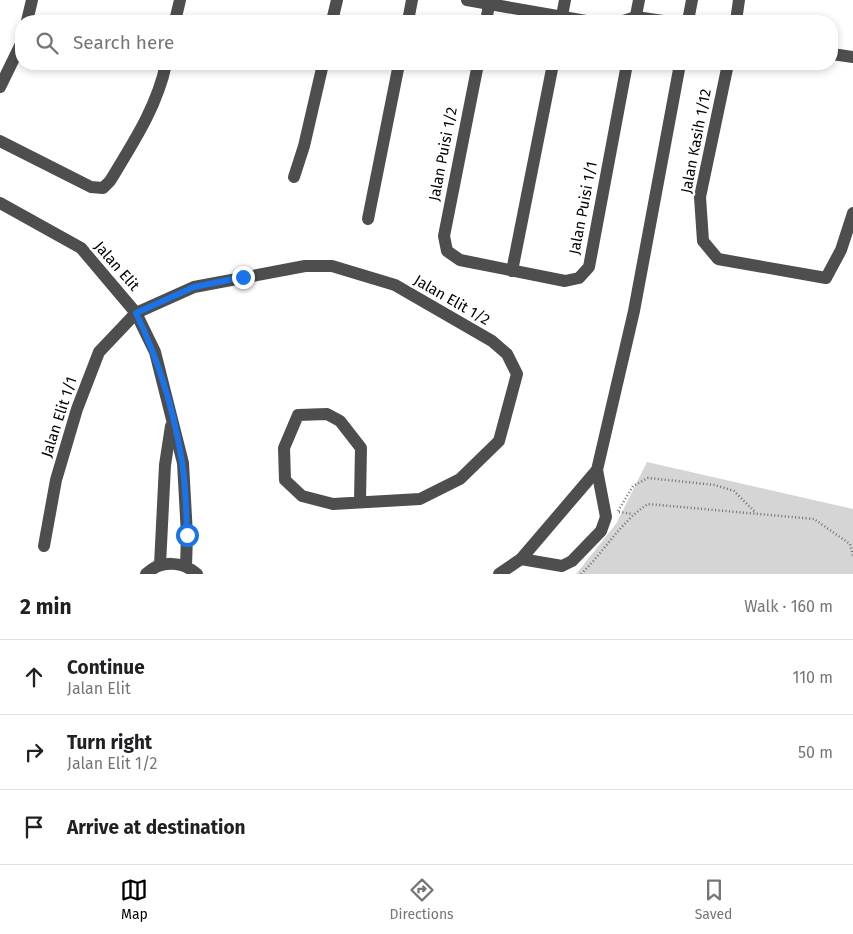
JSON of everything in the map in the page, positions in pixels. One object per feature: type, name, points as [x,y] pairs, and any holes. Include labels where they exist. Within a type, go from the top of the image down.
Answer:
[{"type":"street","points":[[28,15],[32,0]]},
{"type":"street","points":[[176,15],[180,0]]},
{"type":"street","points":[[333,15],[337,0]]},
{"type":"street","points":[[409,15],[412,0]]},
{"type":"street","points":[[467,0],[490,2],[545,15]]},
{"type":"street","points":[[563,15],[565,0]]},
{"type":"street","points":[[637,15],[639,0]]},
{"type":"street","points":[[689,15],[692,0]]},
{"type":"street","points":[[737,15],[739,0]]},
{"type":"street","points":[[487,15],[490,2]]},
{"type":"street","points":[[838,55],[853,57]]},
{"type":"street","points":[[0,87],[15,56]]},
{"type":"street","points":[[0,141],[91,187],[103,188],[110,181],[150,113],[158,97],[165,70]]},
{"type":"street","points":[[294,177],[304,146],[322,70]]},
{"type":"street","points":[[368,219],[398,70]]},
{"type":"street","name":"Jalan Puisi 1/2","points":[[447,251],[444,236],[477,70]]},
{"type":"street","points":[[512,271],[552,70]]},
{"type":"street","name":"Jalan Puisi 1/1","points":[[447,251],[460,260],[512,271],[564,281],[579,278],[589,267],[626,70]]},
{"type":"street","points":[[521,559],[562,566],[572,561],[601,531],[606,517],[598,470],[634,311],[679,70]]},
{"type":"street","name":"Jalan Kasih 1/12","points":[[727,70],[700,197],[703,241],[718,260],[826,278],[841,250],[853,213]]},
{"type":"street","name":"Jalan Elit","points":[[0,203],[81,248],[136,313],[154,352],[183,463],[187,535],[194,572]]},
{"type":"street","name":"Jalan Elit 1/2","points":[[136,313],[194,287],[305,266],[332,266],[395,285],[492,341],[507,354],[517,374],[499,441],[460,479],[420,499],[334,504],[302,496],[285,480],[284,448],[298,415],[327,414],[340,421],[361,448],[360,501]]},
{"type":"street","name":"Jalan Elit 1/1","points":[[44,546],[56,480],[77,409],[99,352],[136,313]]},
{"type":"street","name":"Jalan Elit","points":[[160,565],[164,464],[172,418]]},
{"type":"street","points":[[499,574],[521,559],[598,470]]},
{"type":"street","points":[[146,574],[160,565],[174,563],[194,572]]},
{"type":"path","points":[[618,512],[632,486],[648,478],[715,485],[734,491],[756,513]]},
{"type":"path","points":[[633,514],[648,504],[814,519],[850,544],[853,556]]},
{"type":"shaded area","points":[[647,462],[853,509],[853,574],[576,574],[616,524]]},
{"type":"route","points":[[187,535],[183,463],[154,352],[136,313],[194,287],[243,277]]}]
